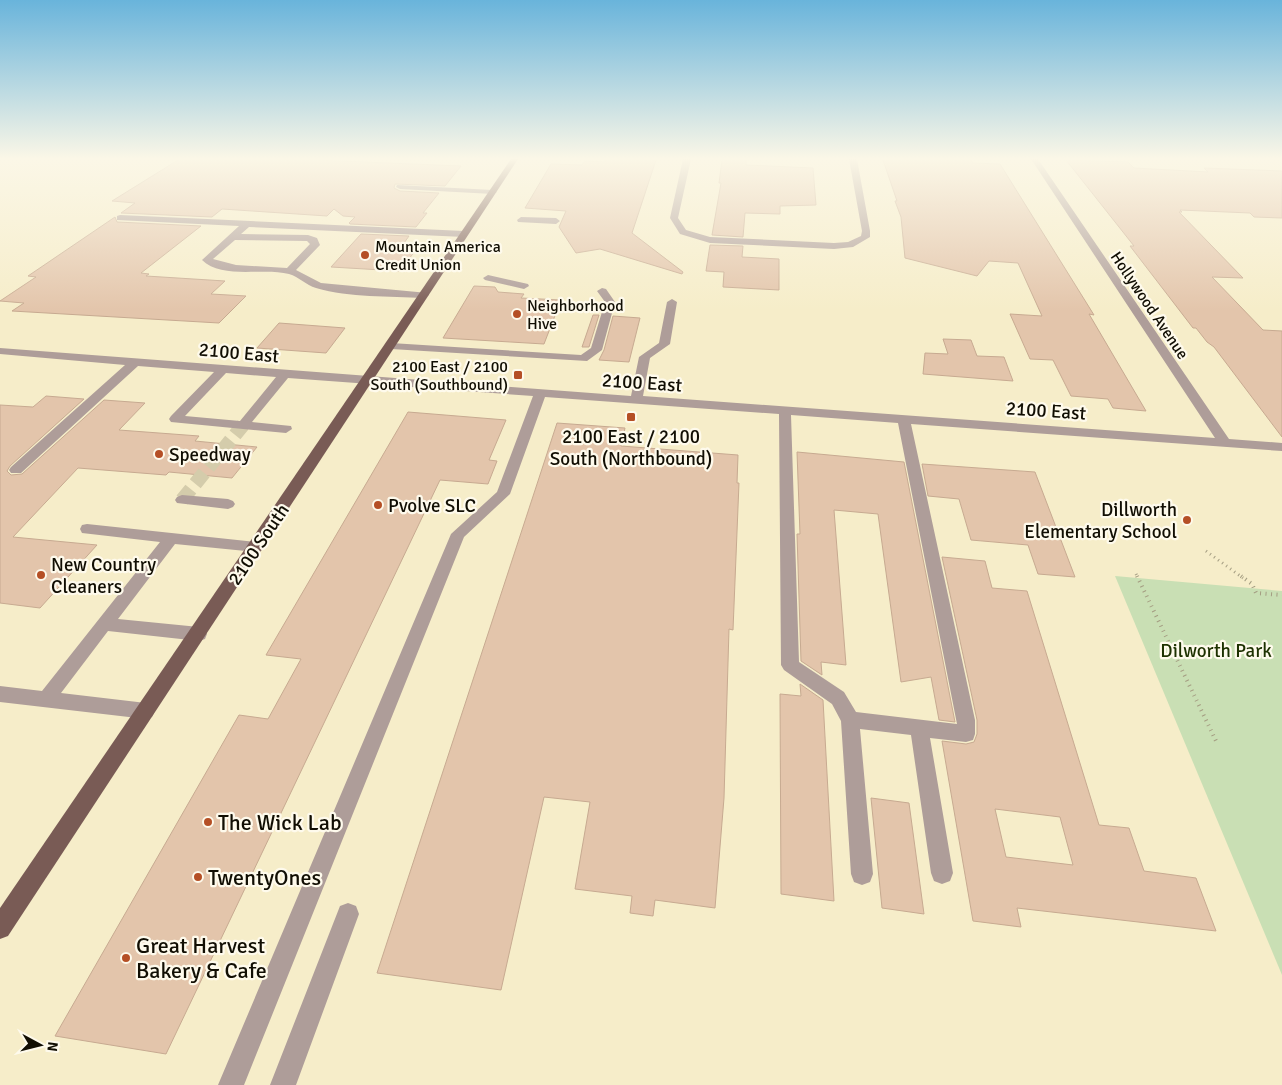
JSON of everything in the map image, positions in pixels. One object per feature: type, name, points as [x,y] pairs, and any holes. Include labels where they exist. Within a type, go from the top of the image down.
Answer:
[{"type":"main road","name":"2100 South","points":[[0,928],[199,634],[481,210]]},
{"type":"street","points":[[676,210],[674,218],[676,225],[683,232],[695,237],[710,240],[834,246],[850,245],[865,237],[866,231],[862,210]]},
{"type":"street","name":"Hollywood Avenue","points":[[1067,210],[1224,442]]},
{"type":"street","points":[[120,218],[464,234]]},
{"type":"street","points":[[521,220],[556,222]]},
{"type":"street","points":[[247,224],[207,260],[213,264],[289,271],[300,274],[318,286],[424,295]]},
{"type":"street","points":[[234,236],[308,238],[314,240],[315,245],[289,271]]},
{"type":"street","points":[[488,278],[524,286]]},
{"type":"street","points":[[391,346],[583,360],[596,350],[610,302],[602,290]]},
{"type":"street","points":[[636,400],[645,358],[664,344],[672,302]]},
{"type":"street","name":"2100 East","points":[[0,351],[136,361],[222,370],[1282,447]]},
{"type":"street","points":[[16,470],[136,361]]},
{"type":"street","points":[[222,370],[175,419],[286,429]]},
{"type":"street","points":[[243,425],[285,374]]},
{"type":"street","points":[[231,1085],[458,534],[503,494],[540,393]]},
{"type":"street","points":[[785,411],[790,665],[838,698],[850,720],[862,874]]},
{"type":"street","points":[[850,720],[966,734],[964,710],[904,419]]},
{"type":"street","points":[[182,500],[228,504]]},
{"type":"street","points":[[87,529],[256,548]]},
{"type":"street","points":[[46,700],[171,538]]},
{"type":"street","points":[[105,624],[199,634]]},
{"type":"street","points":[[0,694],[146,711]]},
{"type":"street","points":[[919,728],[942,873]]},
{"type":"street","points":[[283,1085],[348,914]]},
{"type":"path","points":[[1206,551],[1252,584],[1256,593],[1282,595]]},
{"type":"path","points":[[1136,574],[1216,741]]},
{"type":"green space","name":"Dilworth Park","points":[[1115,576],[1282,591],[1282,975]]},
{"type":"building","points":[[126,210],[221,210],[212,217],[121,213]]},
{"type":"building","points":[[231,210],[333,210],[327,216]]},
{"type":"building","points":[[335,210],[426,210],[423,213],[427,213],[416,227],[350,224],[355,217],[343,216]]},
{"type":"building","points":[[547,210],[640,210],[632,233],[683,272],[682,274],[600,249],[576,253],[559,227],[566,211]]},
{"type":"building","points":[[716,210],[780,210],[780,214],[745,213],[743,237],[712,235]]},
{"type":"building","points":[[898,210],[1028,210],[1094,315],[1089,314],[1146,411],[1113,408],[1108,399],[1071,396],[1053,360],[1030,359],[1010,314],[1042,316],[1018,263],[989,261],[977,276],[905,258],[901,217]]},
{"type":"building","points":[[1105,210],[1282,210],[1282,218],[1254,217],[1250,213],[1180,210],[1182,212],[1179,212],[1243,278],[1212,277],[1263,330],[1282,331],[1282,437],[1214,347],[1207,342],[1196,328],[1193,328],[1130,246],[1134,246]]},
{"type":"building","points":[[115,217],[117,222],[201,226],[141,273],[149,274],[146,276],[225,281],[211,294],[246,296],[219,323],[12,311],[24,303],[0,301],[36,277],[28,276]]},
{"type":"building","name":"Mountain America Credit Union","points":[[361,234],[409,236],[404,243],[421,244],[399,271],[331,267]]},
{"type":"building","points":[[710,245],[743,246],[742,257],[779,259],[779,290],[723,287],[724,272],[706,271]]},
{"type":"building","points":[[474,286],[495,287],[498,292],[524,294],[521,298],[561,300],[544,344],[443,338]]},
{"type":"building","points":[[593,315],[599,315],[589,347],[582,347]]},
{"type":"building","points":[[613,316],[640,318],[629,362],[599,360],[604,350]]},
{"type":"building","points":[[279,323],[345,328],[326,353],[257,348]]},
{"type":"building","points":[[943,339],[971,340],[977,356],[1004,357],[1013,381],[923,374],[925,353],[948,354]]},
{"type":"building","points":[[46,396],[84,399],[10,466],[7,471],[11,475],[22,474],[104,400],[145,403],[119,430],[199,436],[195,441],[257,447],[232,478],[169,472],[166,475],[78,468],[13,537],[97,545],[40,608],[0,603],[0,405],[33,407]]},
{"type":"building","name":"TwentyOnes","points":[[408,412],[506,420],[489,460],[497,461],[488,484],[440,480],[166,1054],[55,1036],[239,715],[268,719],[301,659],[266,655]]},
{"type":"building","points":[[557,423],[625,428],[621,446],[738,455],[737,483],[739,483],[733,630],[729,629],[724,798],[715,908],[655,900],[653,916],[630,913],[632,896],[575,889],[590,802],[544,797],[501,990],[377,973]]},
{"type":"building","points":[[797,452],[904,462],[955,722],[939,720],[931,677],[901,682],[878,514],[834,510],[846,665],[821,662],[822,675],[801,661],[797,534],[800,534]]},
{"type":"building","points":[[922,464],[1035,472],[1075,577],[1038,574],[1028,545],[971,540],[959,499],[928,496]]},
{"type":"building","points":[[942,557],[985,561],[992,588],[1027,591],[1099,825],[1129,828],[1144,871],[1196,878],[1216,931],[1017,908],[1021,927],[973,921],[942,741],[966,744],[974,742],[977,734],[977,720]],"holes":[[[995,809],[1060,817],[1073,865],[1006,857]]]},
{"type":"building","points":[[800,684],[823,700],[834,901],[781,894],[780,694],[801,696]]},
{"type":"building","points":[[871,798],[909,803],[924,914],[882,908]]},
{"type":"tunnel","points":[[182,500],[243,425]]},
{"type":"place","name":"Mountain America Credit Union","points":[[365,255]]},
{"type":"place","name":"Neighborhood Hive","points":[[517,314]]},
{"type":"place","name":"2100 East / 2100 South (Southbound)","points":[[518,375]]},
{"type":"place","name":"2100 East / 2100 South (Northbound)","points":[[631,417]]},
{"type":"place","name":"Speedway","points":[[159,454]]},
{"type":"place","name":"Pvolve SLC","points":[[378,505]]},
{"type":"place","name":"Dillworth Elementary School","points":[[1187,520]]},
{"type":"place","name":"New Country Cleaners","points":[[41,575]]},
{"type":"place","name":"The Wick Lab","points":[[208,822]]},
{"type":"place","name":"TwentyOnes","points":[[198,877]]},
{"type":"place","name":"Great Harvest Bakery & Cafe","points":[[126,958]]}]
